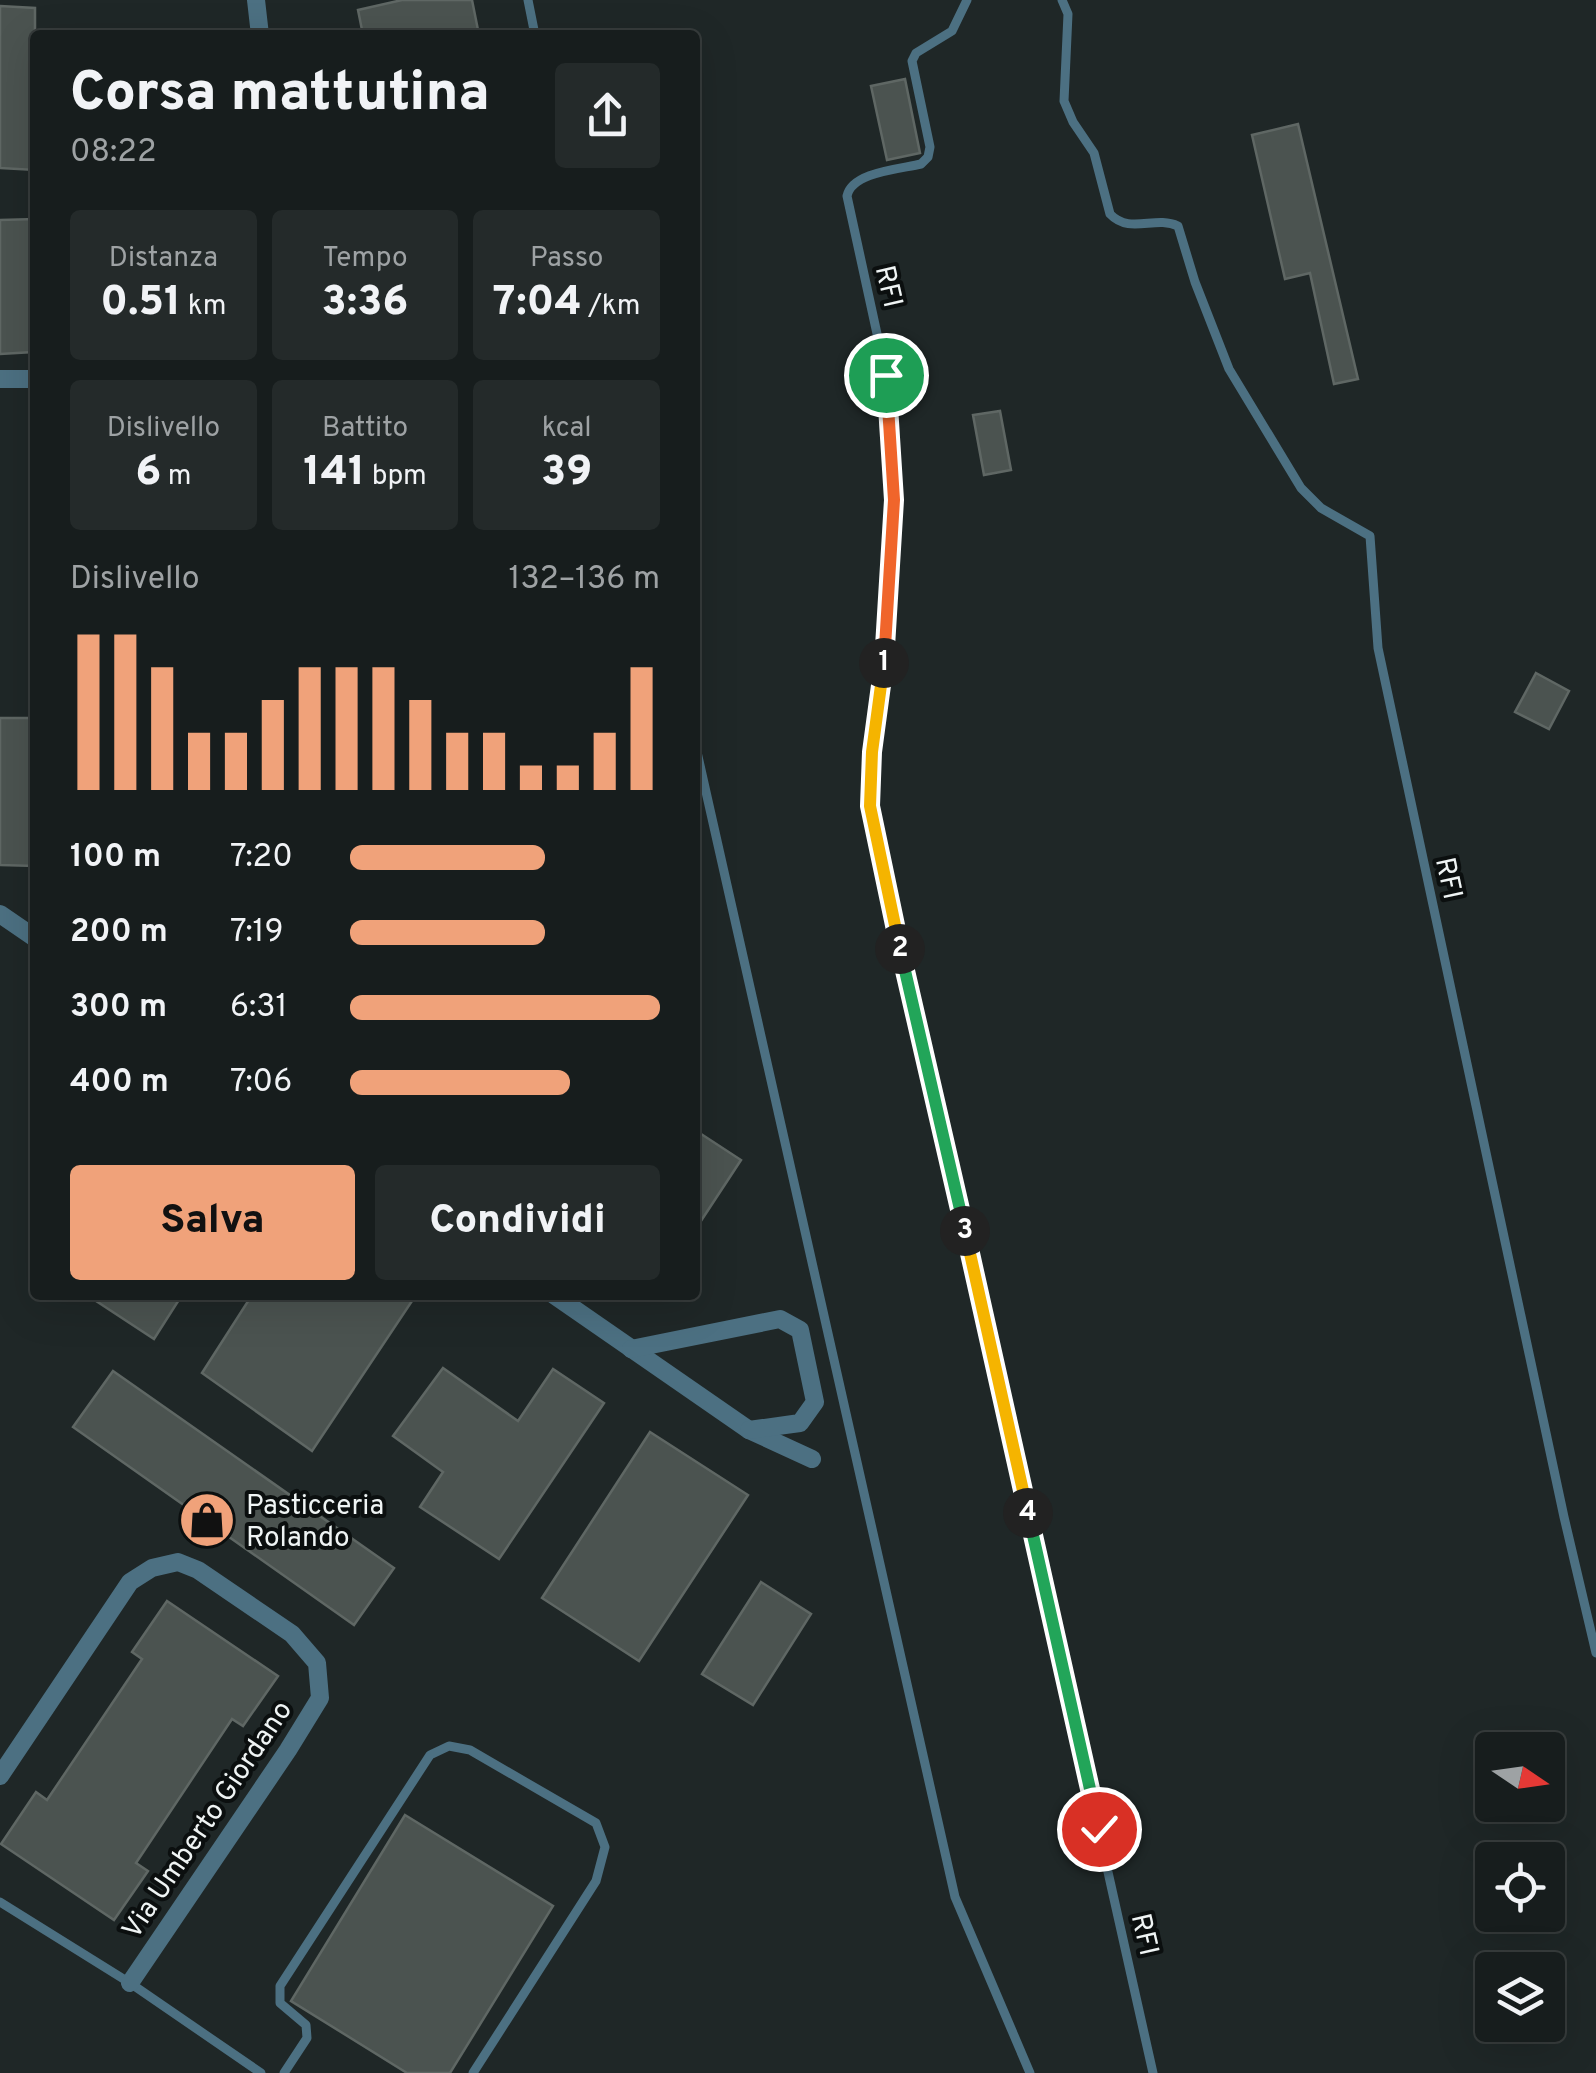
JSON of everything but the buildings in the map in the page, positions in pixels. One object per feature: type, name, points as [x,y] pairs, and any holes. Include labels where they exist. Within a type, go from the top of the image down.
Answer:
[{"type":"street","points":[[256,0],[259,30]]},
{"type":"street","points":[[0,379],[30,379]]},
{"type":"street","points":[[0,914],[30,935]]},
{"type":"street","points":[[561,1300],[749,1430],[812,1459]]},
{"type":"street","points":[[632,1349],[780,1318],[800,1330],[815,1402],[800,1423],[749,1430]]},
{"type":"street","name":"Via Umberto Giordano","points":[[0,1776],[130,1582],[152,1568],[178,1562],[198,1570],[292,1634],[317,1663],[320,1698],[130,1982]]},
{"type":"lane","points":[[528,0],[535,30]]},
{"type":"lane","name":"RFI","points":[[967,0],[952,30],[916,53],[912,61],[930,147],[928,157],[921,164],[856,181],[847,196],[886,375],[894,462],[888,623],[872,752],[870,806],[1153,2073]]},
{"type":"lane","name":"RFI","points":[[1062,0],[1068,14],[1064,101],[1094,153],[1110,214],[1126,225],[1167,222],[1178,226],[1194,282],[1229,368],[1300,488],[1322,508],[1370,536],[1378,648],[1596,1652]]},
{"type":"lane","points":[[700,765],[952,1886],[965,1926],[1030,2073]]},
{"type":"lane","points":[[284,2073],[307,2038],[306,2025],[280,2003],[280,1986],[430,1754],[448,1746],[470,1750],[596,1822],[604,1847],[596,1881],[474,2073]]},
{"type":"lane","points":[[0,1902],[130,1982],[262,2073]]},
{"type":"place","name":"Pasticceria Rolando","points":[[207,1520]]},
{"type":"route","points":[[886,375],[894,500],[887,635],[869,782],[873,831],[1099,1829]]}]
